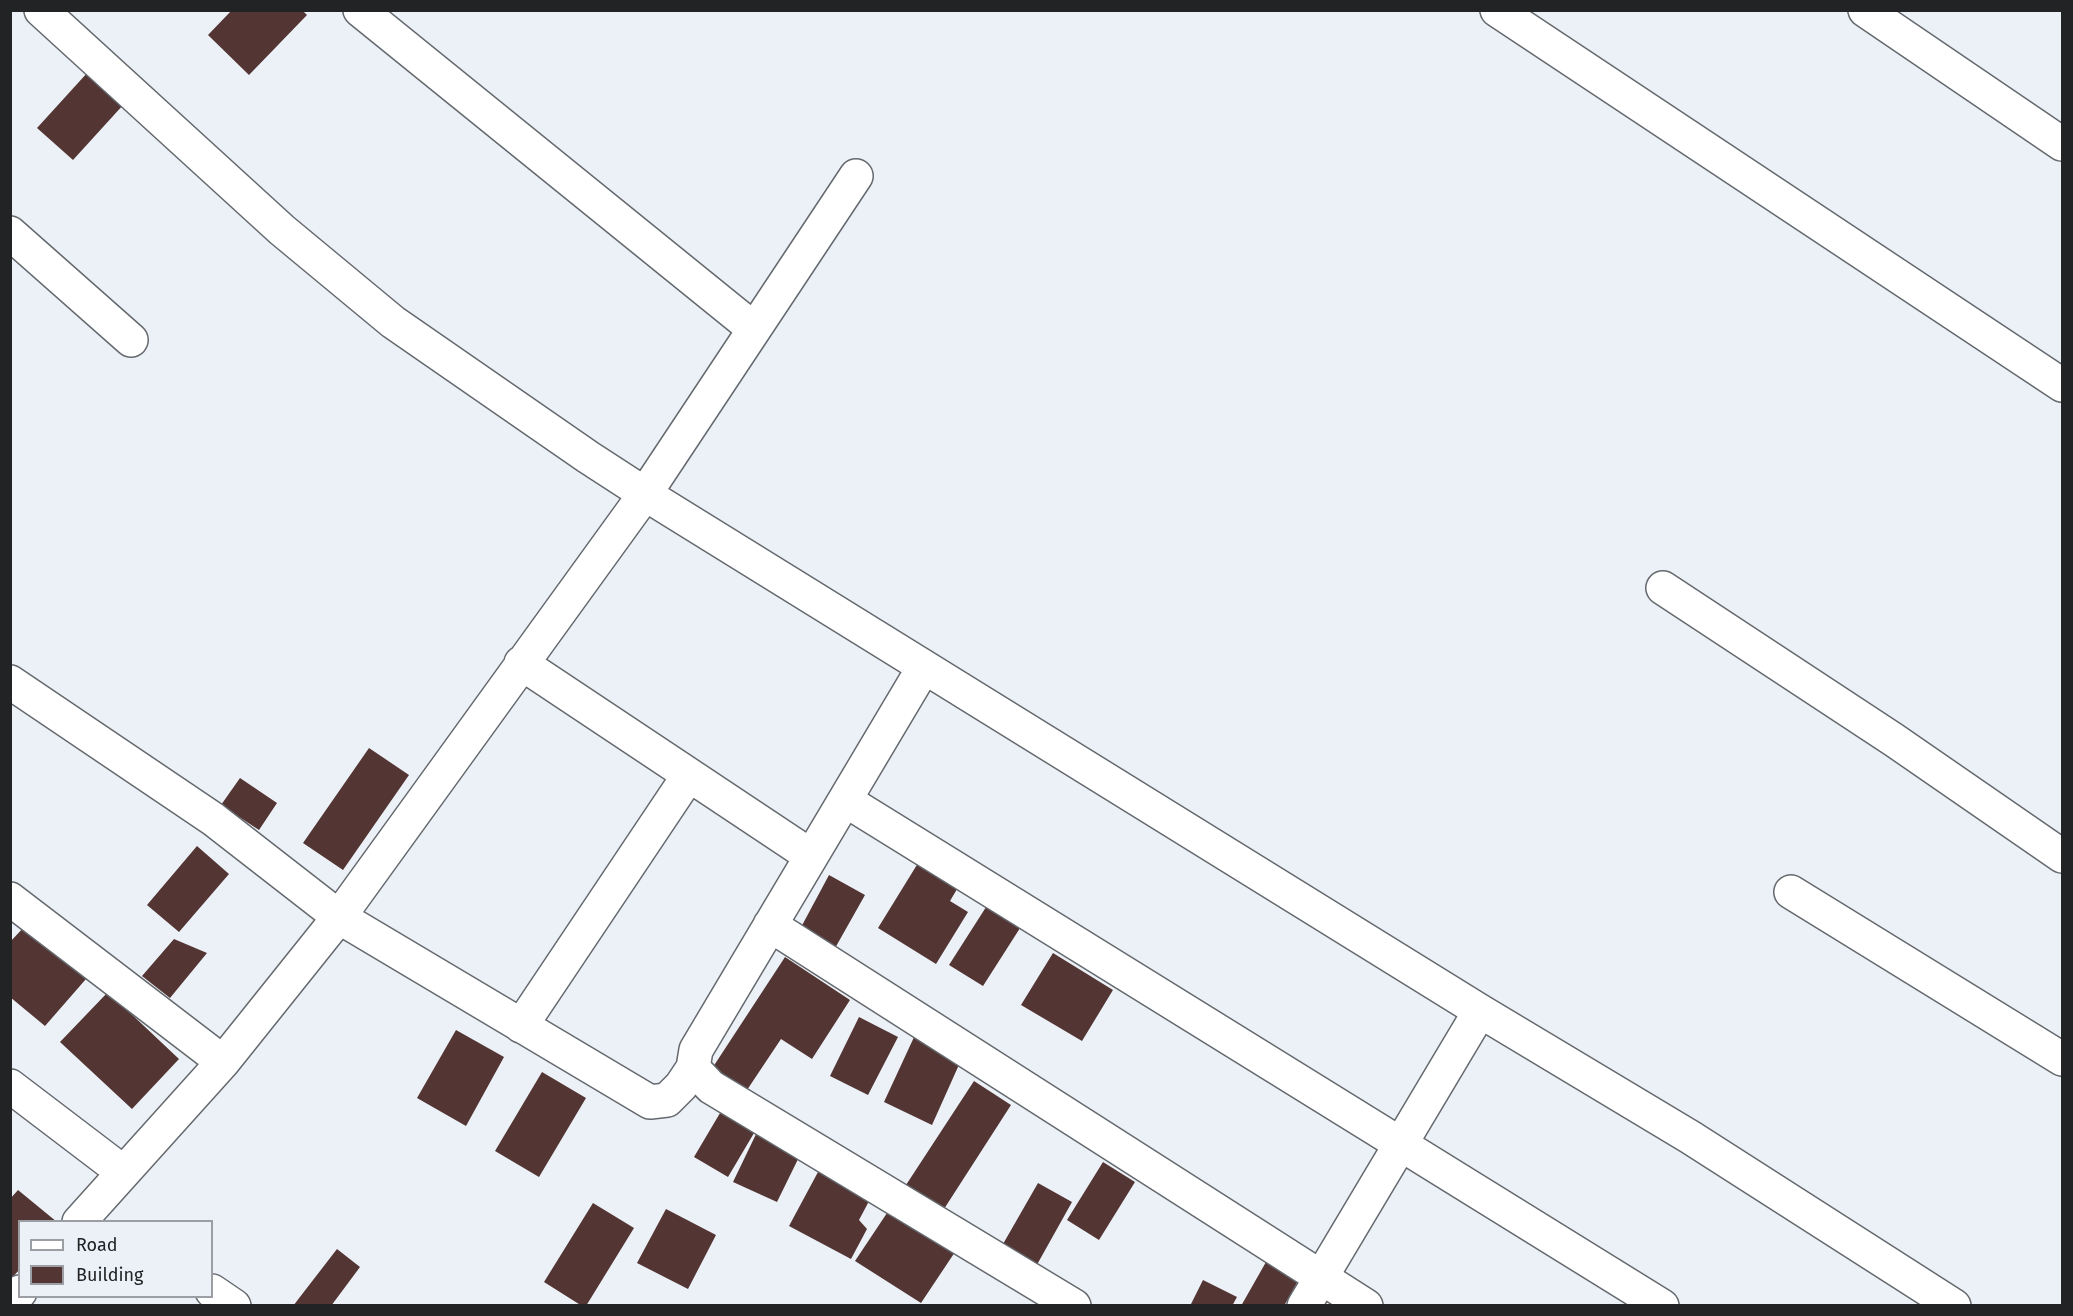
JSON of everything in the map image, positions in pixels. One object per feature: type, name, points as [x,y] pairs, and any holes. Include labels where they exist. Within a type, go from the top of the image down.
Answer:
[{"type":"street","points":[[41,10],[282,230],[393,322],[588,457],[1480,1011],[1690,1137],[1954,1305]]},
{"type":"street","points":[[360,10],[754,329]]},
{"type":"street","points":[[1497,10],[2062,385]]},
{"type":"street","points":[[1865,10],[2062,144]]},
{"type":"street","points":[[93,1217],[123,1172],[223,1062],[339,917],[645,494],[856,176]]},
{"type":"street","points":[[10,232],[131,340]]},
{"type":"street","points":[[1663,588],[1894,740],[2062,856]]},
{"type":"street","points":[[521,663],[811,856]]},
{"type":"street","points":[[10,682],[213,819],[339,917],[651,1102],[667,1100],[681,1086],[693,1068],[696,1050],[924,667]]},
{"type":"street","points":[[522,1026],[689,775]]},
{"type":"street","points":[[845,800],[1662,1305]]},
{"type":"street","points":[[1791,892],[2062,1059]]},
{"type":"street","points":[[10,899],[223,1062]]},
{"type":"street","points":[[770,925],[1366,1305]]},
{"type":"street","points":[[1304,1305],[1480,1011]]},
{"type":"street","points":[[693,1068],[711,1087],[1074,1305]]},
{"type":"street","points":[[10,1086],[123,1172]]},
{"type":"street","points":[[213,1291],[234,1305]]},
{"type":"building","points":[[232,10],[302,10],[307,15],[249,75],[208,35]]},
{"type":"building","points":[[88,72],[124,104],[73,160],[37,128]]},
{"type":"building","points":[[369,748],[409,775],[343,870],[303,843]]},
{"type":"building","points":[[240,778],[277,803],[259,830],[221,805]]},
{"type":"building","points":[[197,846],[229,874],[179,932],[147,905]]},
{"type":"building","points":[[923,855],[963,879],[950,901],[968,912],[936,964],[878,928]]},
{"type":"building","points":[[829,875],[865,895],[834,950],[799,931]]},
{"type":"building","points":[[988,904],[1022,925],[983,986],[949,965]]},
{"type":"building","points":[[25,926],[86,979],[45,1026],[10,997],[10,942]]},
{"type":"building","points":[[174,939],[207,953],[170,998],[142,976]]},
{"type":"building","points":[[1053,953],[1113,990],[1082,1041],[1021,1005]]},
{"type":"building","points":[[785,957],[850,1000],[812,1059],[781,1039],[747,1090],[713,1067]]},
{"type":"building","points":[[108,992],[179,1059],[132,1109],[60,1042]]},
{"type":"building","points":[[859,1017],[898,1037],[868,1095],[830,1076]]},
{"type":"building","points":[[456,1030],[504,1057],[466,1126],[417,1098]]},
{"type":"building","points":[[915,1035],[962,1058],[932,1125],[884,1102]]},
{"type":"building","points":[[542,1072],[586,1098],[539,1177],[495,1151]]},
{"type":"building","points":[[974,1081],[1011,1105],[944,1209],[906,1185]]},
{"type":"building","points":[[723,1108],[757,1128],[728,1177],[694,1157]]},
{"type":"building","points":[[759,1128],[803,1149],[777,1202],[733,1182]]},
{"type":"building","points":[[825,1159],[876,1188],[859,1220],[867,1229],[851,1259],[789,1226]]},
{"type":"building","points":[[1103,1162],[1135,1182],[1099,1240],[1067,1220]]},
{"type":"building","points":[[1038,1183],[1072,1202],[1034,1270],[999,1251]]},
{"type":"building","points":[[18,1190],[55,1220],[18,1220],[18,1271],[10,1280],[10,1199]]},
{"type":"building","points":[[593,1203],[634,1228],[586,1306],[582,1306],[544,1282]]},
{"type":"building","points":[[891,1207],[957,1249],[921,1303],[855,1261]]},
{"type":"building","points":[[666,1209],[716,1235],[688,1289],[637,1263]]},
{"type":"building","points":[[337,1249],[360,1267],[331,1306],[293,1306]]},
{"type":"building","points":[[1266,1262],[1298,1281],[1284,1306],[1241,1306]]},
{"type":"building","points":[[1203,1280],[1237,1297],[1232,1306],[1190,1306]]}]
